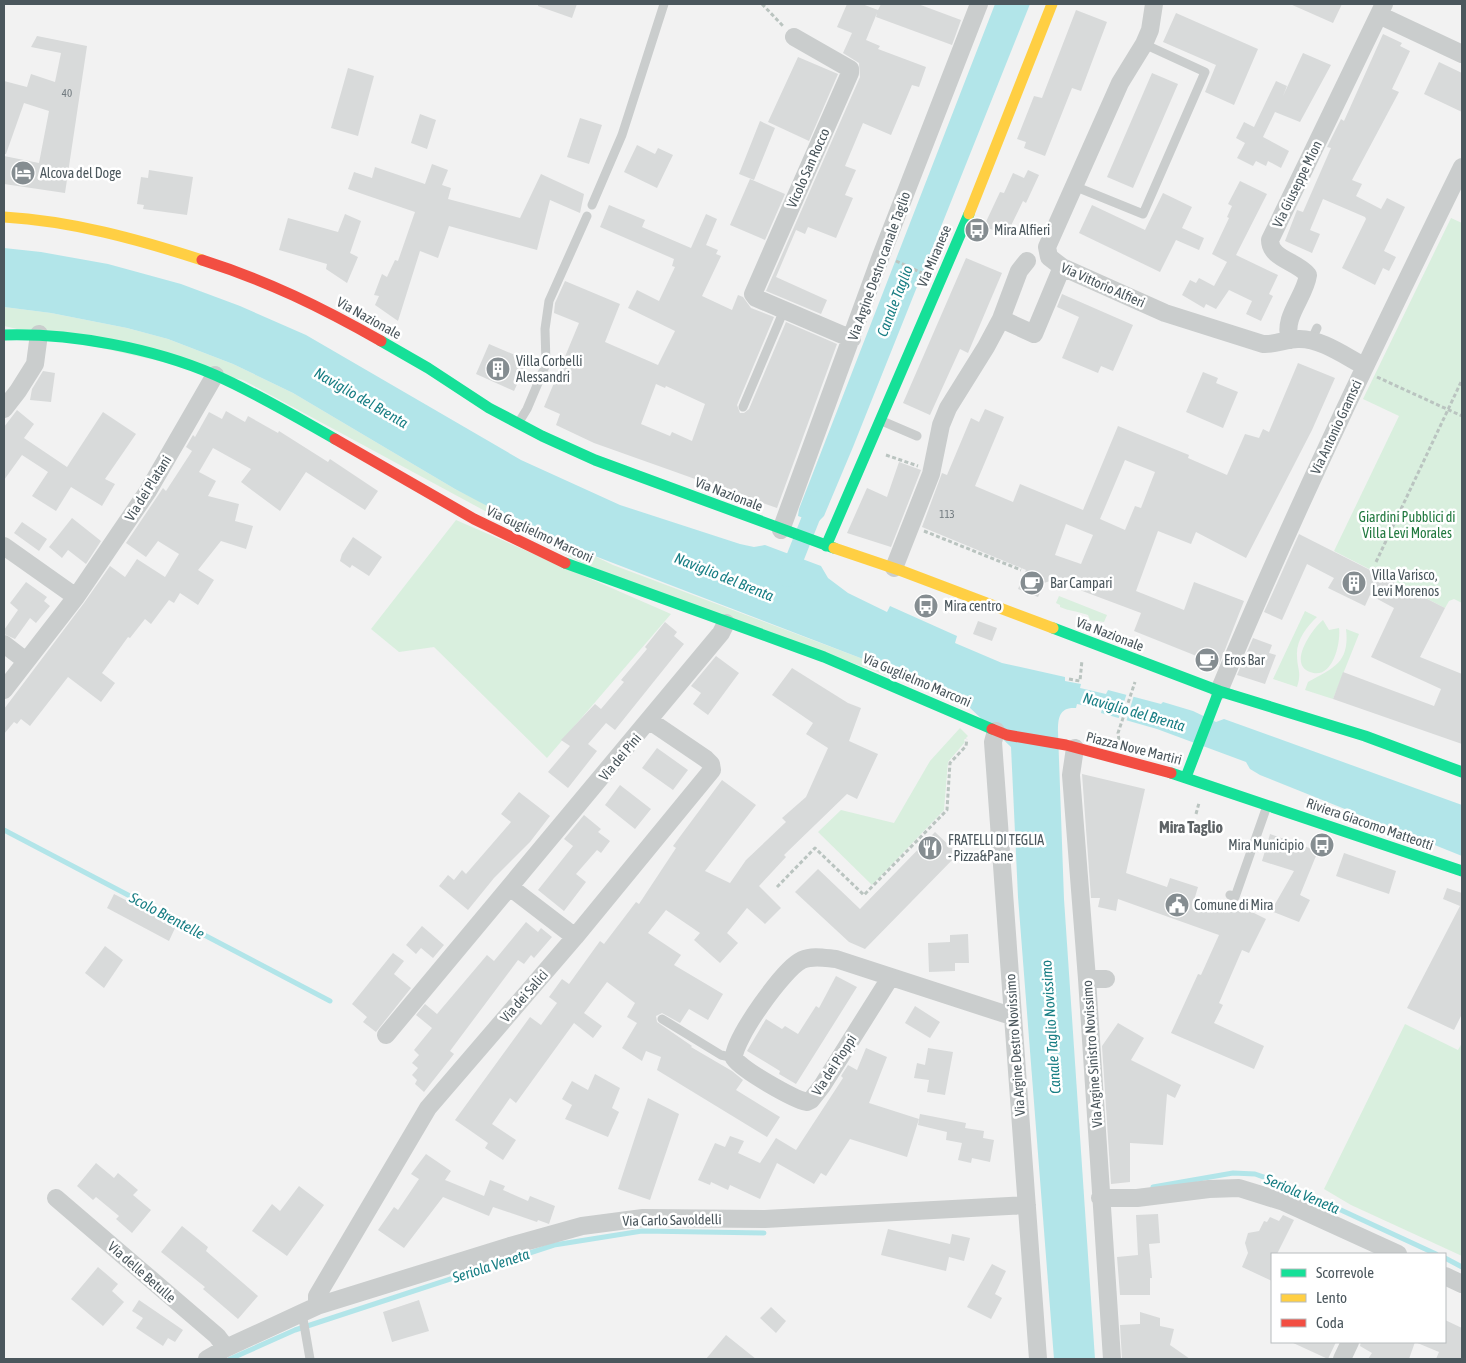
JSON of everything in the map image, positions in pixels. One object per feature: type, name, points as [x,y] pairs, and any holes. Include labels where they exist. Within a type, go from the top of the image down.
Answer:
[{"type":"main road","name":"Via Miranese","points":[[822,544],[881,421],[978,193],[1052,4]]},
{"type":"main road","name":"Via Nazionale","points":[[4,217],[39,219],[129,237],[250,275],[360,329],[490,408],[595,460],[783,531],[894,568],[1219,691],[1365,736],[1462,772]]},
{"type":"main road","name":"Via Guglielmo Marconi","points":[[4,335],[39,334],[66,336],[137,350],[215,375],[324,433],[474,520],[527,546],[631,590],[879,679],[1001,733],[1067,746]]},
{"type":"main road","name":"Piazza Nove Martiri","points":[[1186,777],[1219,691]]},
{"type":"main road","name":"Piazza Nove Martiri","points":[[1067,746],[1186,777],[1267,806]]},
{"type":"main road","name":"Riviera Giacomo Matteotti","points":[[1267,806],[1462,872]]},
{"type":"street","name":"Via Argine Destro canale Taglio","points":[[783,531],[881,256],[979,4]]},
{"type":"street","name":"Via Vittorio Alfieri","points":[[1154,4],[1150,30],[1144,44],[1120,83],[1074,186],[1048,247],[1049,257],[1062,268],[1165,312],[1259,343],[1271,344],[1314,334],[1339,346],[1369,371]]},
{"type":"street","name":"Via Giuseppe Mion","points":[[1290,340],[1287,326],[1307,284],[1308,275],[1302,268],[1274,252],[1270,247],[1270,240],[1381,9],[1462,54]]},
{"type":"street","name":"Vicolo San Rocco","points":[[794,37],[850,69],[850,73],[754,290],[756,298],[852,339]]},
{"type":"street","name":"Via Antonio Gramsci","points":[[1219,691],[1243,632],[1369,371],[1462,167]]},
{"type":"street","points":[[894,568],[933,469],[926,438],[979,361],[1000,310],[1019,271],[1027,261]]},
{"type":"street","points":[[1000,310],[1018,327],[1034,334],[1062,268]]},
{"type":"street","points":[[4,409],[18,392],[35,364],[39,334]]},
{"type":"street","name":"Via dei Platani","points":[[4,690],[76,597],[148,491],[215,375]]},
{"type":"street","points":[[4,546],[76,597]]},
{"type":"street","name":"Via dei Pini","points":[[386,1035],[650,721],[721,633],[726,623]]},
{"type":"street","points":[[4,644],[26,661]]},
{"type":"street","name":"Via dei Salici","points":[[308,1313],[428,1108],[575,936],[712,770],[711,764],[706,759],[650,721]]},
{"type":"street","name":"Via Argine Destro Novissimo","points":[[1001,733],[993,742],[1038,1359]]},
{"type":"street","name":"Via Argine Sinistro Novissimo","points":[[1067,746],[1087,979],[1112,1359]]},
{"type":"street","points":[[511,888],[575,936]]},
{"type":"street","points":[[734,1058],[737,1044],[773,987],[800,961],[810,957],[836,960],[1013,1015]]},
{"type":"street","name":"Via dei Pioppi","points":[[734,1058],[741,1066],[794,1098],[807,1102],[811,1100],[822,1086],[890,978]]},
{"type":"street","points":[[1087,979],[1106,979]]},
{"type":"street","points":[[1100,1198],[1136,1198],[1209,1188],[1239,1188],[1284,1202],[1392,1253]]},
{"type":"street","name":"Via delle Betulle","points":[[56,1198],[217,1336],[226,1348]]},
{"type":"street","name":"Via Carlo Savoldelli","points":[[207,1359],[226,1348],[308,1313],[547,1235],[582,1226],[625,1219],[765,1219],[1027,1205]]},
{"type":"street","points":[[1446,1276],[1462,1284]]},
{"type":"street","points":[[1342,1359],[1350,1343]]},
{"type":"lane","points":[[592,205],[622,135],[664,4]]},
{"type":"lane","points":[[1074,186],[1143,214],[1205,72],[1144,44]]},
{"type":"lane","points":[[518,422],[527,409],[546,364],[544,329],[549,301],[587,216]]},
{"type":"lane","points":[[743,407],[784,310]]},
{"type":"lane","points":[[881,421],[926,438]]},
{"type":"lane","points":[[1230,896],[1234,897],[1267,806]]},
{"type":"lane","name":"Via dei Pioppi","points":[[662,1019],[721,1055],[734,1058]]},
{"type":"lane","points":[[308,1313],[307,1334],[310,1359]]},
{"type":"path","points":[[762,4],[794,37]]},
{"type":"path","points":[[892,260],[928,276]]},
{"type":"path","points":[[1369,371],[1462,416]]},
{"type":"path","points":[[1376,562],[1462,380]]},
{"type":"path","points":[[878,452],[933,469]]},
{"type":"path","points":[[912,526],[1020,570]]},
{"type":"path","points":[[1069,679],[1080,681],[1082,671]]},
{"type":"path","points":[[1118,733],[1130,694]]},
{"type":"path","points":[[776,887],[815,848],[864,895],[947,810],[950,763],[966,746],[968,737]]},
{"type":"green space","name":"Giardini Pubblici di Villa Levi Morales","points":[[1451,218],[1462,223],[1462,603],[1454,599],[1449,601],[1445,608],[1334,551],[1399,416],[1363,399]]},
{"type":"green space","points":[[4,307],[51,313],[127,328],[168,339],[233,364],[293,393],[455,489],[613,565],[863,659],[967,705],[583,564],[243,380],[4,326]]},
{"type":"green space","points":[[456,520],[671,614],[547,758],[434,647],[399,652],[371,629]]},
{"type":"green space","points":[[1059,596],[1107,615],[1104,622],[1090,620],[1088,615],[1060,607],[1056,603]]},
{"type":"green space","points":[[1305,611],[1317,617],[1306,629],[1298,644],[1299,678],[1297,687],[1273,679]]},
{"type":"green space","points":[[1323,620],[1329,630],[1339,628],[1337,650],[1330,666],[1325,671],[1318,673],[1310,672],[1304,668],[1301,662],[1301,654],[1308,638]]},
{"type":"green space","points":[[1346,629],[1359,634],[1333,699],[1305,690],[1308,682],[1338,663],[1345,650],[1347,640]]},
{"type":"green space","points":[[960,728],[968,736],[948,762],[944,810],[872,885],[818,832],[841,810],[894,823],[930,761]]},
{"type":"green space","points":[[1405,1024],[1458,1050],[1462,1043],[1462,1256],[1351,1205],[1324,1189]]},
{"type":"water","points":[[995,4],[1030,4],[853,447],[824,516],[817,523],[798,516],[799,509]]},
{"type":"water","points":[[4,248],[41,252],[108,264],[181,284],[240,306],[306,335],[521,460],[620,505],[740,544],[754,547],[765,545],[821,566],[828,578],[848,593],[887,612],[890,606],[957,636],[955,643],[1002,663],[1065,677],[1065,681],[1081,684],[1080,688],[1106,694],[1108,690],[1161,704],[1163,702],[1193,711],[1216,722],[1224,719],[1462,805],[1462,856],[1260,775],[1250,769],[1246,762],[1157,729],[1101,713],[1102,709],[1077,704],[1076,708],[1063,711],[1058,722],[1058,732],[1064,899],[1095,1359],[1054,1359],[1018,897],[1011,747],[967,705],[863,659],[548,538],[455,489],[293,393],[233,364],[168,339],[127,328],[51,313],[4,307]]},
{"type":"pier","points":[[1127,693],[1134,695],[1126,722],[1118,720]]},
{"type":"building","points":[[538,4],[577,4],[572,18],[538,6]]},
{"type":"building","points":[[847,4],[862,4],[878,10],[881,4],[918,4],[961,20],[952,45],[876,17],[877,13],[866,40],[880,46],[878,49],[926,67],[919,87],[912,85],[891,135],[863,123],[845,166],[856,170],[845,195],[853,198],[836,238],[808,227],[805,234],[796,230],[776,277],[827,300],[821,314],[766,291],[860,77],[859,63],[843,53],[852,33],[837,27]]},
{"type":"building","points":[[1290,4],[1342,4],[1333,23]]},
{"type":"building","points":[[1076,10],[1107,22],[1081,91],[1072,88],[1045,156],[1024,148],[1026,142],[1017,139],[1034,96],[1042,98]]},
{"type":"building","points":[[1176,13],[1258,49],[1234,105],[1205,92],[1216,65],[1163,42]]},
{"type":"building","points":[[1383,34],[1402,43],[1400,46],[1410,51],[1392,89],[1399,92],[1352,180],[1362,184],[1356,196],[1381,209],[1387,198],[1405,207],[1384,251],[1396,257],[1389,271],[1383,268],[1375,285],[1342,268],[1366,219],[1365,217],[1323,199],[1310,230],[1320,234],[1312,253],[1285,241],[1297,210],[1303,212],[1331,148],[1327,147],[1341,119],[1344,121]]},
{"type":"building","points":[[37,36],[87,46],[65,193],[4,184],[4,156],[39,163],[49,111],[24,103],[6,154],[4,154],[4,81],[27,87],[31,74],[55,82],[61,53],[31,47]]},
{"type":"building","points":[[1303,53],[1331,65],[1300,122],[1275,112],[1263,137],[1289,151],[1281,168],[1268,161],[1266,166],[1256,161],[1253,166],[1237,158],[1245,143],[1236,138],[1244,122],[1254,127],[1276,81],[1287,86],[1283,96]]},
{"type":"building","points":[[798,57],[838,74],[809,141],[768,122]]},
{"type":"building","points":[[1439,62],[1462,73],[1462,112],[1424,94]]},
{"type":"building","points":[[348,68],[374,76],[358,136],[331,128]]},
{"type":"building","points":[[1152,73],[1178,84],[1133,188],[1107,177]]},
{"type":"building","points":[[420,114],[436,120],[427,149],[411,143]]},
{"type":"building","points":[[580,118],[602,125],[589,164],[567,157]]},
{"type":"building","points":[[760,121],[775,128],[754,180],[739,174]]},
{"type":"building","points":[[637,145],[655,154],[658,148],[673,155],[657,188],[624,172]]},
{"type":"building","points":[[432,164],[448,170],[442,185],[451,188],[448,199],[520,218],[541,174],[584,194],[580,213],[550,200],[537,250],[449,226],[438,258],[420,251],[398,321],[375,305],[379,296],[374,295],[382,274],[387,277],[395,260],[398,261],[415,212],[348,189],[354,172],[372,178],[375,167],[425,184]]},
{"type":"building","points":[[149,170],[193,177],[187,215],[143,209],[144,205],[137,204],[141,177],[148,178]]},
{"type":"building","points":[[1028,170],[1039,175],[1026,203],[1023,201],[1006,236],[984,226],[1000,192],[1004,193],[1013,173],[1024,178]]},
{"type":"building","points":[[750,179],[785,194],[765,240],[730,225]]},
{"type":"building","points":[[1240,181],[1267,194],[1236,255],[1278,275],[1269,294],[1273,296],[1261,321],[1246,314],[1252,301],[1229,290],[1216,309],[1206,304],[1204,308],[1182,295],[1190,280],[1196,283],[1199,278],[1214,286],[1227,262],[1212,254],[1229,218],[1227,217],[1232,206],[1228,204]]},
{"type":"building","points":[[1163,193],[1192,207],[1182,228],[1204,238],[1199,250],[1176,240],[1160,272],[1079,233],[1092,205],[1145,230]]},
{"type":"building","points":[[609,205],[645,220],[642,227],[691,248],[706,214],[717,219],[706,245],[718,250],[716,254],[721,256],[702,296],[732,310],[738,295],[743,297],[751,308],[774,317],[737,405],[740,413],[744,413],[749,409],[786,322],[837,344],[777,508],[594,443],[556,425],[560,414],[544,407],[579,323],[554,313],[555,303],[565,281],[620,304],[605,342],[658,365],[675,331],[628,308],[637,290],[659,301],[675,267],[672,266],[674,259],[600,227]],"holes":[[[656,384],[665,388],[666,386],[705,404],[692,441],[672,432],[670,436],[641,424]]]},
{"type":"building","points":[[345,214],[361,221],[350,253],[358,257],[347,283],[326,269],[327,264],[279,250],[288,218],[338,232]]},
{"type":"building","points":[[966,258],[1002,273],[968,353],[960,349],[930,415],[903,403]]},
{"type":"building","points":[[1062,294],[1133,325],[1113,371],[1101,366],[1098,373],[1062,358],[1079,317],[1057,307]]},
{"type":"building","name":"Villa Corbelli Alessandri","points":[[489,344],[522,358],[520,363],[526,365],[514,391],[476,374]]},
{"type":"building","points":[[1298,363],[1335,378],[1312,430],[1246,558],[1196,532],[1191,544],[1158,531],[1136,591],[1184,610],[1194,582],[1244,601],[1219,665],[1134,631],[1141,613],[1053,580],[1044,583],[1038,597],[1018,589],[1026,570],[922,527],[942,473],[947,475],[971,418],[979,422],[985,409],[1004,417],[975,486],[1013,502],[1020,484],[1083,510],[1118,426],[1189,455],[1188,458],[1227,475],[1245,434],[1259,438],[1263,429],[1269,432]],"holes":[[[1125,460],[1155,472],[1141,508],[1135,506],[1125,530],[1100,519]],[[1066,524],[1093,535],[1081,564],[1055,555]]]},
{"type":"building","points":[[43,371],[55,373],[51,402],[30,400],[32,389]]},
{"type":"building","points":[[1203,372],[1218,378],[1216,383],[1238,392],[1223,428],[1186,412]]},
{"type":"building","points":[[17,410],[34,424],[24,438],[67,467],[103,412],[136,434],[105,479],[115,484],[102,506],[71,487],[56,511],[32,496],[48,472],[22,455],[4,480],[4,427]]},
{"type":"building","points":[[226,411],[245,422],[248,416],[278,433],[279,431],[328,462],[330,459],[378,491],[365,510],[306,472],[280,511],[241,482],[251,469],[213,448],[199,472],[216,481],[208,496],[239,504],[235,521],[253,526],[246,549],[221,541],[198,570],[214,580],[198,605],[180,593],[174,603],[169,600],[151,624],[145,619],[130,638],[128,637],[102,673],[115,683],[101,702],[68,677],[30,726],[21,719],[17,724],[14,722],[4,734],[4,709],[110,566],[125,577],[137,559],[165,577],[179,554],[158,541],[146,557],[126,543],[163,488],[166,491],[192,451],[186,447],[193,435],[195,437],[209,412],[222,419]]},
{"type":"building","points":[[899,462],[921,470],[891,547],[847,533],[867,488],[887,497]]},
{"type":"building","points":[[72,518],[101,541],[86,564],[68,550],[62,558],[49,547]]},
{"type":"building","points":[[22,522],[47,539],[39,551],[14,533]]},
{"type":"building","points":[[1299,534],[1445,608],[1420,657],[1462,674],[1462,744],[1333,699],[1343,672],[1434,706],[1441,689],[1371,657],[1394,608],[1370,595],[1365,606],[1328,588],[1334,578],[1307,564],[1282,620],[1264,612]]},
{"type":"building","points":[[353,537],[382,557],[369,576],[352,565],[350,568],[340,561],[342,554]]},
{"type":"building","points":[[26,582],[47,597],[44,601],[50,606],[36,623],[30,618],[15,639],[4,634],[4,630],[18,610],[10,603]]},
{"type":"building","points":[[978,621],[997,628],[992,641],[973,634]]},
{"type":"building","points":[[665,622],[677,632],[674,636],[684,644],[615,730],[606,723],[588,744],[597,751],[568,788],[548,772],[570,746],[561,740],[595,704],[601,709],[624,682],[621,680],[647,649],[645,647]]},
{"type":"building","points":[[1253,638],[1272,645],[1269,653],[1276,655],[1265,684],[1237,675]]},
{"type":"building","points":[[716,656],[739,673],[708,715],[693,704],[701,693],[691,686]]},
{"type":"building","points":[[792,668],[848,703],[861,708],[849,741],[878,754],[857,799],[847,794],[784,855],[786,857],[759,886],[781,908],[765,924],[747,908],[727,933],[738,943],[720,963],[694,940],[700,933],[666,910],[648,933],[681,955],[674,965],[723,994],[708,1020],[689,1009],[680,1023],[662,1013],[656,1016],[657,1022],[691,1047],[732,1071],[743,1080],[736,1090],[780,1117],[767,1137],[657,1070],[661,1057],[646,1051],[642,1061],[622,1048],[637,1023],[627,1017],[635,1003],[607,982],[584,1013],[602,1026],[593,1038],[574,1023],[516,1103],[510,1098],[492,1124],[516,1140],[503,1160],[485,1148],[488,1143],[455,1120],[530,1017],[541,1025],[557,1003],[549,997],[562,979],[569,984],[600,941],[604,944],[636,902],[639,904],[676,848],[673,846],[722,780],[756,805],[705,871],[730,883],[746,860],[786,822],[782,818],[806,797],[828,748],[806,734],[813,723],[772,695]]},
{"type":"building","points":[[657,748],[688,770],[673,790],[642,768]]},
{"type":"building","points":[[1082,774],[1145,789],[1126,873],[1167,887],[1170,878],[1198,887],[1195,897],[1242,912],[1244,908],[1266,919],[1249,953],[1242,950],[1219,1003],[1223,1005],[1214,1023],[1264,1046],[1254,1069],[1171,1033],[1198,974],[1201,975],[1219,935],[1118,899],[1116,911],[1098,907],[1100,898],[1091,898]]},
{"type":"building","points":[[620,785],[651,809],[635,829],[605,805]]},
{"type":"building","points":[[519,792],[550,816],[530,842],[494,878],[468,910],[439,886],[448,875],[454,880],[462,870],[466,874],[511,822],[501,814]]},
{"type":"building","points":[[584,815],[601,829],[598,832],[610,841],[601,853],[597,850],[576,874],[586,882],[564,911],[538,890],[573,846],[564,839]]},
{"type":"building","points":[[935,832],[958,854],[865,949],[849,942],[795,892],[818,869],[860,909]]},
{"type":"building","points":[[1270,834],[1318,851],[1300,895],[1310,900],[1299,922],[1271,911],[1294,871],[1262,861]]},
{"type":"building","points":[[1344,853],[1396,871],[1389,894],[1336,876]]},
{"type":"building","points":[[1447,888],[1462,893],[1462,1014],[1454,1030],[1407,1008],[1460,906],[1443,899]]},
{"type":"building","points":[[114,894],[176,926],[169,941],[107,908]]},
{"type":"building","points":[[526,922],[538,932],[541,928],[552,937],[534,958],[531,955],[524,964],[518,960],[450,1051],[454,1054],[424,1092],[415,1084],[417,1080],[412,1075],[418,1068],[412,1063],[419,1055],[414,1050],[432,1028],[416,1015],[425,1004],[437,1014],[487,955],[494,961]]},
{"type":"building","points":[[422,926],[444,945],[433,958],[421,948],[416,954],[406,945]]},
{"type":"building","points":[[968,934],[969,963],[955,963],[955,971],[929,972],[928,943],[950,942],[950,935]]},
{"type":"building","points":[[105,946],[123,960],[104,988],[85,973]]},
{"type":"building","points":[[393,953],[404,961],[394,974],[411,988],[376,1032],[363,1022],[367,1017],[352,1004]]},
{"type":"building","points":[[836,976],[857,987],[796,1084],[779,1074],[780,1071],[747,1051],[766,1019],[782,1029],[785,1026],[798,1034],[816,1006],[819,1008]]},
{"type":"building","points":[[915,1006],[940,1022],[930,1038],[905,1023]]},
{"type":"building","points":[[1118,1023],[1144,1038],[1131,1060],[1181,1085],[1175,1098],[1167,1094],[1163,1145],[1130,1143],[1130,1182],[1111,1184],[1102,1046]]},
{"type":"building","points":[[866,1048],[887,1057],[869,1103],[919,1119],[907,1157],[850,1139],[826,1176],[821,1173],[814,1184],[777,1163],[760,1199],[730,1185],[728,1190],[711,1182],[710,1185],[698,1180],[715,1143],[725,1147],[730,1136],[744,1141],[738,1153],[760,1163],[776,1138],[796,1150],[843,1078],[841,1076],[848,1065],[857,1070]]},
{"type":"building","points":[[928,1048],[953,1052],[945,1095],[927,1092],[929,1080],[914,1078],[917,1063],[925,1065]]},
{"type":"building","points":[[595,1074],[620,1088],[612,1108],[619,1112],[608,1137],[565,1119],[572,1105],[562,1099],[572,1081],[588,1090]]},
{"type":"building","points":[[648,1098],[679,1114],[650,1200],[618,1189]]},
{"type":"building","points":[[920,1114],[966,1123],[965,1128],[984,1131],[983,1138],[994,1140],[990,1162],[972,1158],[971,1163],[958,1160],[962,1143],[946,1140],[947,1132],[918,1125]]},
{"type":"building","points":[[426,1154],[451,1171],[445,1180],[484,1196],[490,1180],[505,1186],[503,1190],[528,1201],[530,1196],[555,1206],[549,1224],[538,1220],[537,1222],[493,1207],[489,1216],[443,1197],[404,1248],[378,1230],[394,1207],[398,1210],[419,1179],[411,1174]]},
{"type":"building","points":[[96,1163],[114,1178],[118,1173],[138,1190],[133,1195],[151,1210],[132,1233],[116,1219],[119,1216],[96,1197],[93,1200],[77,1186]]},
{"type":"building","points":[[299,1186],[324,1205],[287,1256],[252,1231],[272,1204],[280,1211]]},
{"type":"building","points":[[1158,1214],[1160,1243],[1149,1244],[1152,1278],[1150,1278],[1150,1295],[1120,1295],[1117,1257],[1138,1255],[1136,1215]]},
{"type":"building","points":[[1283,1215],[1294,1220],[1278,1253],[1271,1253],[1271,1281],[1242,1267],[1248,1253],[1245,1243],[1248,1233],[1259,1231],[1264,1221],[1267,1222],[1270,1217],[1279,1221]]},
{"type":"building","points":[[182,1226],[208,1247],[206,1251],[258,1296],[238,1319],[203,1289],[205,1287],[161,1252]]},
{"type":"building","points":[[888,1229],[950,1244],[952,1234],[970,1238],[964,1261],[949,1257],[946,1271],[881,1255]]},
{"type":"building","points":[[992,1264],[1006,1271],[995,1294],[1002,1298],[991,1319],[967,1307]]},
{"type":"building","points":[[98,1267],[118,1284],[112,1291],[124,1302],[103,1326],[71,1299]]},
{"type":"building","points":[[139,1300],[183,1330],[175,1342],[168,1338],[163,1346],[136,1328],[143,1318],[132,1311]]},
{"type":"building","points":[[419,1300],[429,1331],[392,1342],[383,1312]]},
{"type":"building","points":[[771,1307],[786,1321],[776,1333],[760,1318]]},
{"type":"building","points":[[1140,1312],[1160,1318],[1160,1326],[1174,1329],[1170,1345],[1190,1359],[1122,1359],[1120,1325],[1140,1324]]},
{"type":"building","points":[[1446,1320],[1462,1328],[1462,1359],[1436,1359],[1439,1352],[1417,1343],[1446,1343]]},
{"type":"building","points":[[726,1335],[756,1359],[706,1359]]},
{"type":"building","points":[[1293,1343],[1336,1343],[1328,1359]]},
{"type":"building","points":[[1361,1343],[1415,1343],[1409,1359],[1368,1359],[1372,1353],[1360,1346]]},
{"type":"waterway","name":"Canale Taglio","points":[[787,578],[818,500]]},
{"type":"waterway","name":"Scolo Brentelle","points":[[4,830],[330,1001]]},
{"type":"waterway","name":"Seriola Veneta","points":[[1153,1187],[1233,1173],[1255,1174],[1289,1186],[1434,1253]]},
{"type":"waterway","name":"Seriola Veneta","points":[[230,1359],[295,1330],[554,1245],[642,1231],[764,1233]]},
{"type":"waterway","name":"Seriola Veneta","points":[[1446,1259],[1462,1267]]},
{"type":"traffic: fast","points":[[826,546],[969,214]]},
{"type":"traffic: fast","points":[[4,335],[57,337],[111,344],[191,365],[230,382],[335,439]]},
{"type":"traffic: fast","points":[[381,341],[428,368],[489,408],[542,436],[595,460],[834,548]]},
{"type":"traffic: fast","points":[[565,563],[824,657],[992,729]]},
{"type":"traffic: fast","points":[[1053,628],[1219,691],[1365,736],[1462,772]]},
{"type":"traffic: fast","points":[[1186,777],[1219,691]]},
{"type":"traffic: fast","points":[[1171,773],[1462,871]]},
{"type":"traffic: slow","points":[[969,214],[1052,4]]},
{"type":"traffic: slow","points":[[4,217],[54,222],[104,232],[202,260]]},
{"type":"traffic: slow","points":[[834,548],[902,571],[1053,628]]},
{"type":"traffic: jam","points":[[202,260],[294,296],[381,341]]},
{"type":"traffic: jam","points":[[335,439],[474,519],[565,563]]},
{"type":"traffic: jam","points":[[992,729],[1007,735],[1066,745],[1171,773]]},
{"type":"place","name":"Alcova del Doge","points":[[23,173]]},
{"type":"place","name":"Mira Alfieri","points":[[977,230]]},
{"type":"place","name":"Villa Corbelli Alessandri","points":[[498,369]]},
{"type":"place","name":"Bar Campari","points":[[1032,583]]},
{"type":"place","name":"Villa Varisco, Levi Morenos","points":[[1354,583]]},
{"type":"place","name":"Mira centro","points":[[926,606]]},
{"type":"place","name":"Eros Bar","points":[[1207,660]]},
{"type":"place","name":"Mira Municipio","points":[[1322,845]]},
{"type":"place","name":"FRATELLI DI TEGLIA - Pizza&Pane","points":[[930,848]]},
{"type":"place","name":"Comune di Mira","points":[[1177,905]]},
{"type":"district","name":"Mira Taglio","points":[[1191,827]]},
{"type":"water label","name":"Naviglio del Brenta","points":[[361,398]]},
{"type":"water label","name":"Naviglio del Brenta","points":[[724,577]]},
{"type":"water label","name":"Naviglio del Brenta","points":[[1134,712]]},
{"type":"water label","name":"Canale Taglio Novissimo","points":[[1051,1027]]}]
